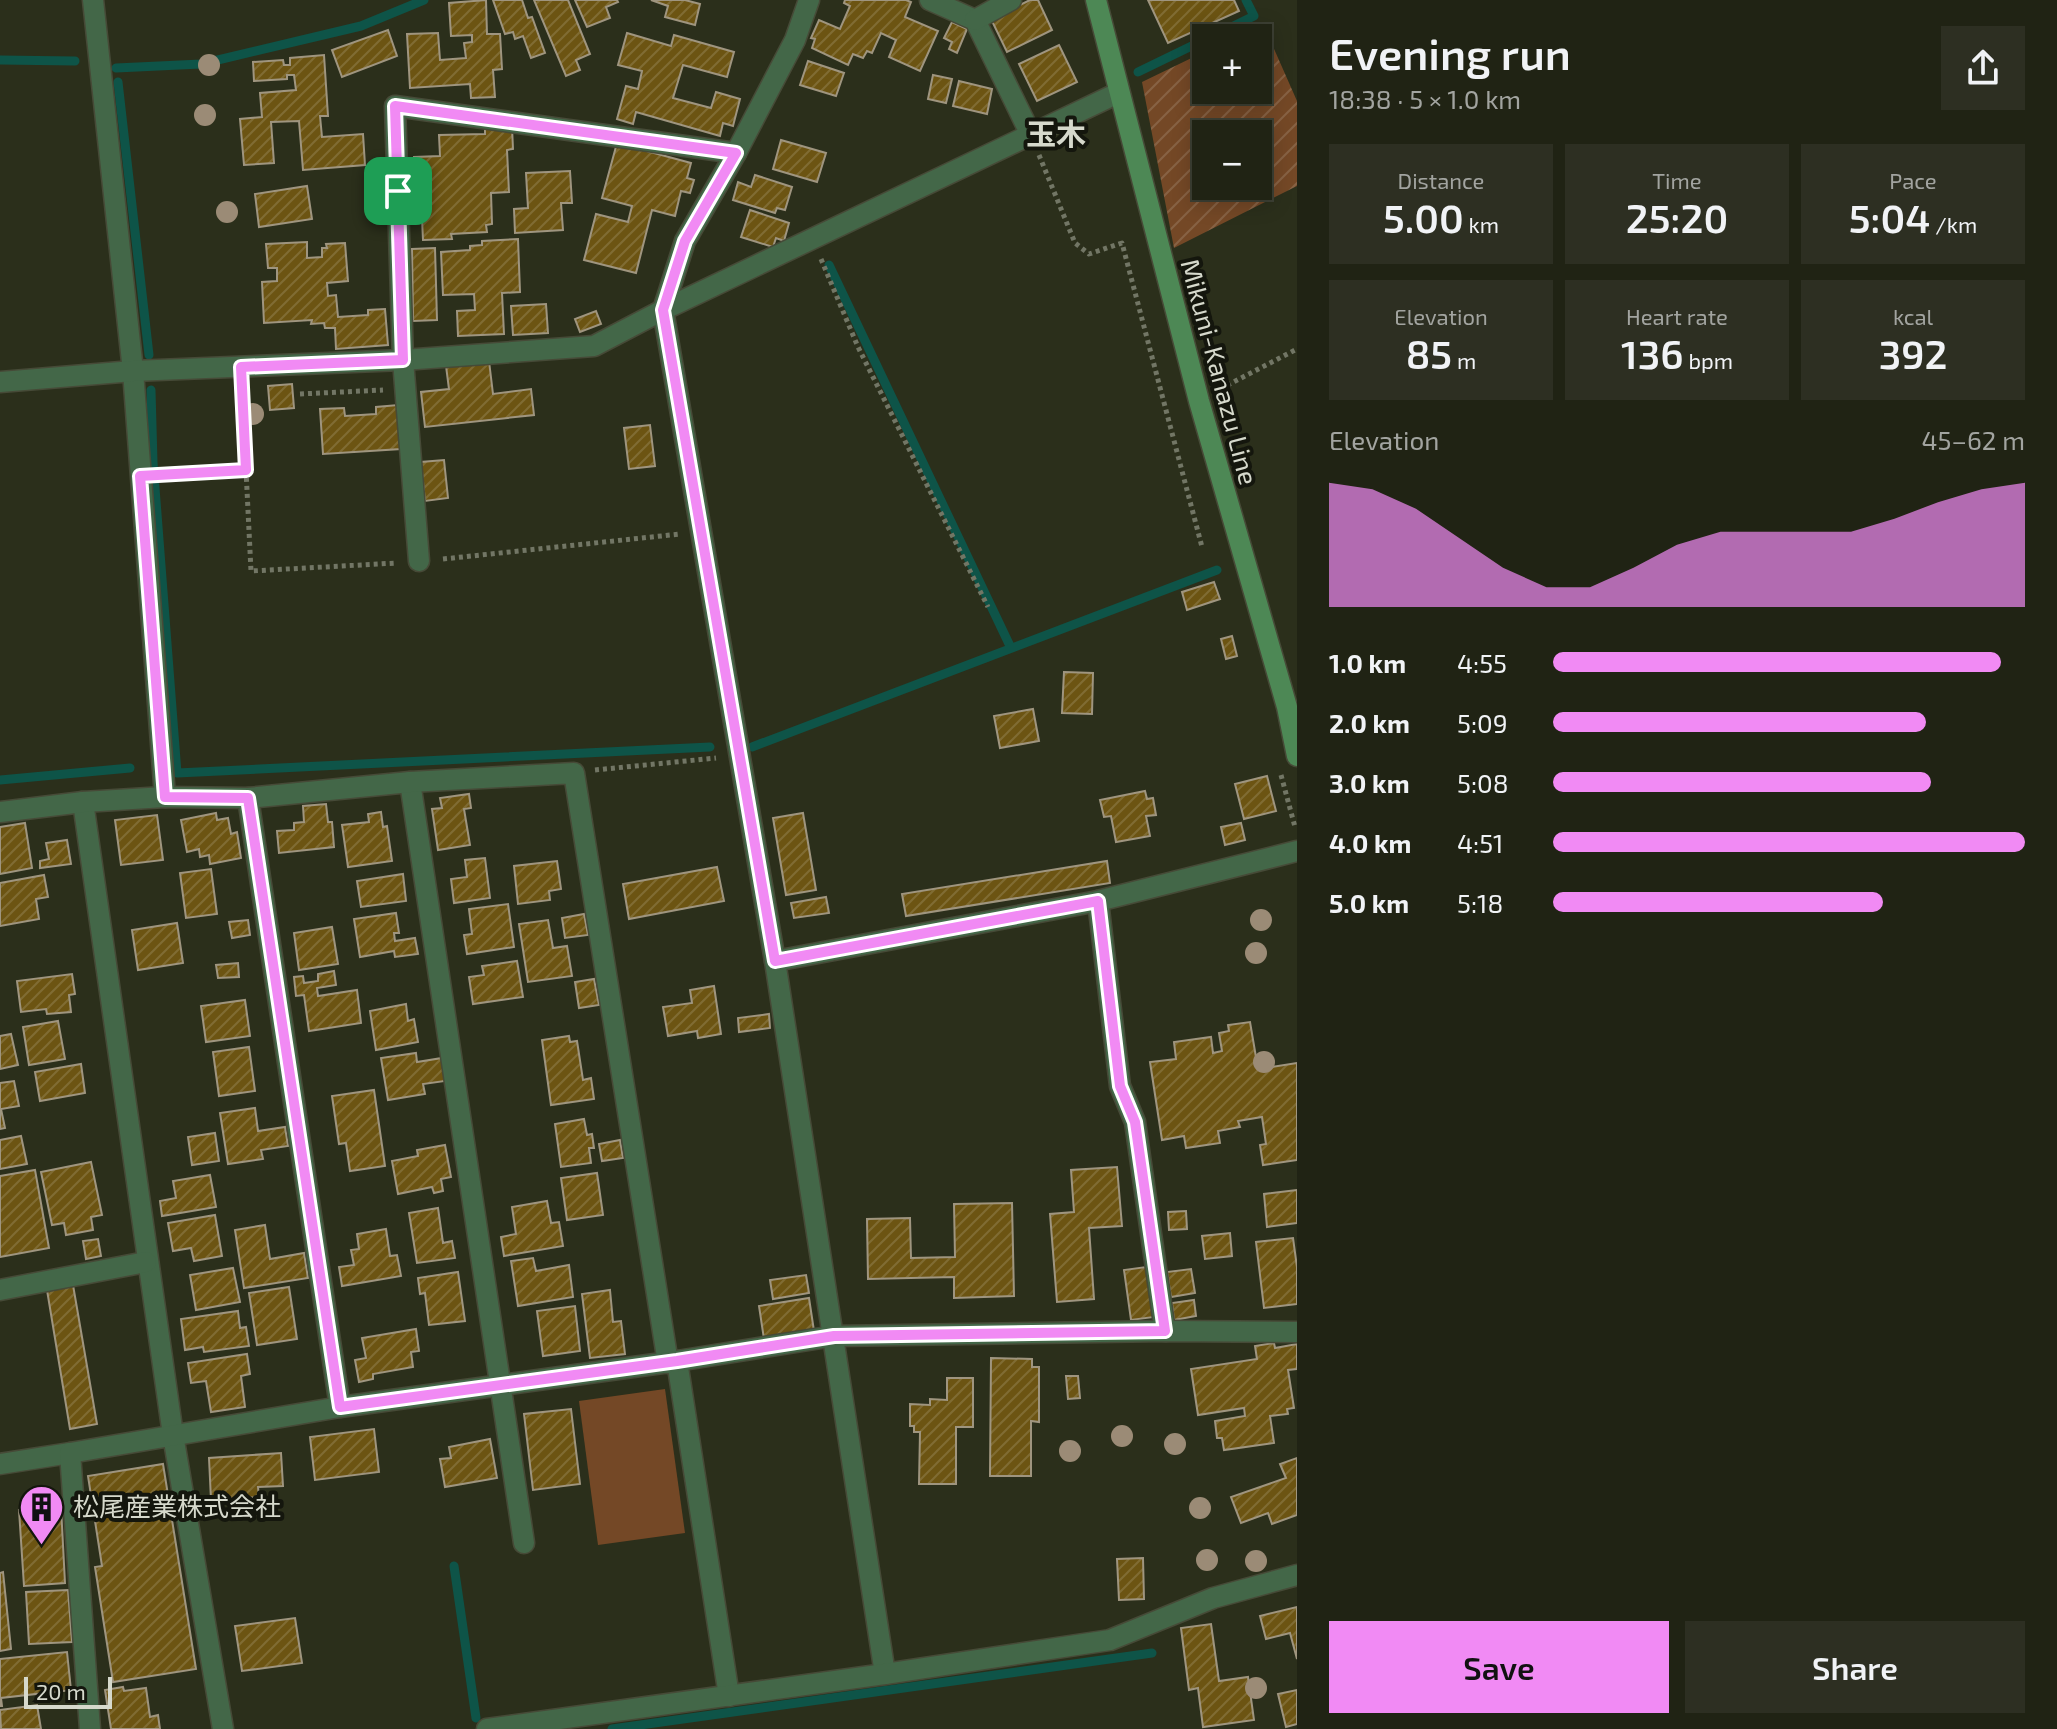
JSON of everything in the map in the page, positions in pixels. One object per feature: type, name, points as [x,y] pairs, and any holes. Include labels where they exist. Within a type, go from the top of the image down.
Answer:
[{"type":"main road","name":"Mikuni-Kanazu Line","points":[[1096,0],[1199,401],[1287,707],[1297,756]]},
{"type":"street","points":[[93,0],[133,371],[165,797]]},
{"type":"street","points":[[809,0],[795,40],[736,153],[685,241],[663,310],[775,961],[885,1674]]},
{"type":"street","points":[[930,0],[975,20],[1031,135]]},
{"type":"street","points":[[975,20],[1011,0]]},
{"type":"street","points":[[0,382],[133,371],[403,360],[594,346],[663,310],[1118,93]]},
{"type":"street","points":[[419,561],[403,360],[395,106],[736,153]]},
{"type":"street","points":[[0,812],[83,802],[165,797],[248,798],[410,782],[574,773],[729,1696]]},
{"type":"street","points":[[410,782],[524,1543]]},
{"type":"street","points":[[248,798],[340,1407]]},
{"type":"street","points":[[83,802],[146,1262],[223,1729]]},
{"type":"street","points":[[775,961],[1098,901],[1297,851]]},
{"type":"street","points":[[1098,901],[1120,1086],[1135,1122],[1165,1331]]},
{"type":"street","points":[[0,1290],[146,1262]]},
{"type":"street","points":[[0,1464],[340,1407],[673,1362],[834,1336],[1297,1332]]},
{"type":"street","points":[[70,1453],[90,1729]]},
{"type":"street","points":[[487,1729],[1110,1640],[1213,1598],[1297,1575]]},
{"type":"path","points":[[1031,135],[1075,243],[1089,254],[1122,243],[1202,547]]},
{"type":"path","points":[[813,239],[858,347],[988,607]]},
{"type":"path","points":[[1199,401],[1297,349]]},
{"type":"path","points":[[140,476],[246,470],[241,367]]},
{"type":"path","points":[[300,394],[405,388]]},
{"type":"path","points":[[574,773],[739,756]]},
{"type":"shaded area","points":[[1272,44],[1297,101],[1297,186],[1272,199],[1272,120],[1192,120],[1192,200],[1269,200],[1174,248],[1142,82],[1192,58],[1192,104],[1272,104]]},
{"type":"shaded area","points":[[665,1389],[685,1533],[598,1545],[579,1401]]},
{"type":"building","points":[[486,0],[487,34],[500,34],[502,69],[493,70],[495,97],[471,98],[470,84],[410,88],[407,34],[438,33],[440,60],[466,58],[464,43],[472,42],[472,35],[451,36],[449,3]]},
{"type":"building","points":[[493,0],[522,0],[528,18],[532,17],[545,53],[531,58],[523,36],[515,39],[513,32],[505,34]]},
{"type":"building","points":[[534,0],[568,0],[590,54],[576,60],[580,70],[566,76]]},
{"type":"building","points":[[575,0],[618,2],[606,7],[610,18],[587,27]]},
{"type":"building","points":[[651,0],[685,0],[700,4],[695,25],[665,17],[668,6]]},
{"type":"building","points":[[845,0],[911,2],[905,17],[938,31],[920,71],[889,57],[896,40],[881,33],[872,53],[867,51],[863,58],[853,54],[848,65],[812,48],[815,39],[811,38],[819,20],[840,29],[850,6],[844,3]]},
{"type":"building","points":[[1030,0],[1038,0],[1052,30],[1007,52],[991,19]]},
{"type":"building","points":[[1148,0],[1234,0],[1239,11],[1210,24],[1192,24],[1192,32],[1168,43]]},
{"type":"building","points":[[952,22],[967,29],[957,53],[949,49],[952,42],[944,38]]},
{"type":"building","points":[[388,30],[397,56],[342,77],[332,50]]},
{"type":"building","points":[[627,33],[671,46],[674,35],[734,52],[727,77],[683,65],[673,98],[711,108],[716,92],[740,99],[733,126],[723,123],[720,136],[636,112],[633,124],[617,119],[626,86],[638,89],[642,71],[618,65]]},
{"type":"building","points":[[1059,45],[1077,82],[1037,101],[1019,64]]},
{"type":"building","points":[[324,55],[328,116],[320,116],[322,137],[363,134],[365,165],[303,170],[299,121],[271,122],[274,163],[244,165],[240,119],[262,117],[260,93],[296,90],[294,75],[287,75],[287,79],[254,81],[253,62],[283,60],[284,65],[290,65],[290,58]]},
{"type":"building","points":[[808,61],[844,73],[836,96],[800,85]]},
{"type":"building","points":[[933,75],[952,79],[946,103],[928,99]]},
{"type":"building","points":[[959,81],[992,89],[987,114],[953,106]]},
{"type":"building","points":[[512,127],[513,149],[507,150],[509,192],[491,193],[492,224],[486,225],[487,232],[451,234],[452,239],[423,240],[421,198],[416,199],[414,157],[440,156],[439,135],[485,134],[485,128]]},
{"type":"building","points":[[781,140],[826,153],[817,182],[773,169]]},
{"type":"building","points":[[617,143],[691,163],[687,178],[694,180],[690,193],[681,191],[675,216],[652,210],[636,273],[584,260],[596,214],[628,222],[632,206],[602,198]]},
{"type":"building","points":[[570,171],[572,203],[561,203],[563,230],[515,233],[514,209],[528,208],[526,173]]},
{"type":"building","points":[[755,175],[792,187],[785,210],[777,208],[775,213],[733,200],[738,182],[751,187]]},
{"type":"building","points":[[307,186],[312,219],[259,227],[255,194]]},
{"type":"building","points":[[750,210],[789,223],[784,241],[776,238],[773,247],[741,237]]},
{"type":"building","points":[[518,239],[520,292],[502,293],[504,334],[458,336],[457,311],[475,310],[474,294],[443,295],[441,252],[470,250],[470,246],[482,245],[482,241]]},
{"type":"building","points":[[307,242],[307,258],[322,257],[322,248],[327,248],[326,244],[345,243],[348,281],[327,283],[328,296],[336,295],[338,317],[368,315],[368,310],[385,309],[388,345],[336,349],[335,328],[325,328],[324,323],[311,324],[312,320],[264,323],[262,282],[277,281],[277,268],[268,268],[266,244]]},
{"type":"building","points":[[435,248],[437,320],[413,321],[412,249]]},
{"type":"building","points":[[546,304],[548,333],[513,335],[511,306]]},
{"type":"building","points":[[596,311],[601,324],[580,332],[575,319]]},
{"type":"building","points":[[489,361],[493,394],[531,389],[534,415],[425,427],[421,392],[449,389],[446,366]]},
{"type":"building","points":[[292,384],[294,408],[270,410],[268,386]]},
{"type":"building","points":[[398,405],[401,449],[323,454],[320,409],[344,408],[345,416],[376,414],[376,407]]},
{"type":"building","points":[[650,425],[655,466],[629,469],[624,428]]},
{"type":"building","points":[[444,460],[448,498],[425,501],[421,462]]},
{"type":"building","points":[[1214,582],[1220,599],[1187,610],[1182,592]]},
{"type":"building","points":[[1232,636],[1237,656],[1226,659],[1221,639]]},
{"type":"building","points":[[1064,672],[1093,673],[1092,714],[1062,713]]},
{"type":"building","points":[[1033,709],[1039,741],[1000,748],[994,716]]},
{"type":"building","points":[[1267,776],[1276,811],[1244,819],[1235,784]]},
{"type":"building","points":[[1145,791],[1147,799],[1153,798],[1156,815],[1146,816],[1150,836],[1116,842],[1111,816],[1104,817],[1100,800]]},
{"type":"building","points":[[469,794],[471,808],[464,809],[470,845],[438,850],[432,809],[442,808],[440,798]]},
{"type":"building","points":[[326,804],[328,822],[332,822],[334,847],[279,853],[277,831],[294,830],[294,823],[304,822],[303,806]]},
{"type":"building","points":[[381,812],[383,827],[387,826],[392,861],[348,867],[342,825],[369,822],[368,814]]},
{"type":"building","points":[[216,813],[217,820],[228,818],[231,834],[237,832],[241,858],[210,864],[209,855],[200,857],[199,849],[187,852],[181,820]]},
{"type":"building","points":[[803,813],[816,890],[786,895],[773,818]]},
{"type":"building","points":[[157,815],[163,860],[121,865],[115,820]]},
{"type":"building","points":[[25,823],[32,868],[0,874],[0,827]]},
{"type":"building","points":[[1241,823],[1245,840],[1225,845],[1221,827]]},
{"type":"building","points":[[67,840],[71,864],[40,868],[40,861],[49,859],[46,843]]},
{"type":"building","points":[[485,858],[490,898],[454,903],[451,879],[467,877],[465,860]]},
{"type":"building","points":[[557,861],[561,889],[549,891],[550,900],[518,904],[514,866]]},
{"type":"building","points":[[1107,861],[1110,883],[906,916],[902,894]]},
{"type":"building","points":[[717,867],[724,901],[629,919],[623,884]]},
{"type":"building","points":[[211,869],[217,914],[186,918],[180,873]]},
{"type":"building","points":[[403,874],[406,901],[361,907],[357,881]]},
{"type":"building","points":[[44,875],[48,897],[36,899],[39,919],[0,926],[0,883]]},
{"type":"building","points":[[826,897],[829,913],[794,918],[791,903]]},
{"type":"building","points":[[508,904],[514,947],[467,954],[464,935],[472,934],[469,909]]},
{"type":"building","points":[[396,913],[399,933],[394,933],[395,941],[415,938],[418,954],[395,957],[394,951],[360,957],[354,919]]},
{"type":"building","points":[[584,914],[588,935],[565,938],[562,918]]},
{"type":"building","points":[[248,920],[250,935],[232,938],[229,922]]},
{"type":"building","points":[[548,920],[553,948],[567,946],[572,976],[528,982],[519,924]]},
{"type":"building","points":[[177,923],[183,963],[138,970],[132,930]]},
{"type":"building","points":[[332,927],[338,964],[299,970],[294,933]]},
{"type":"building","points":[[517,961],[523,997],[473,1004],[469,977],[484,975],[482,966]]},
{"type":"building","points":[[238,963],[239,977],[218,978],[216,965]]},
{"type":"building","points":[[334,971],[336,985],[317,988],[318,996],[357,990],[361,1023],[309,1031],[304,995],[296,996],[294,977],[303,976],[304,983],[318,981],[318,974]]},
{"type":"building","points":[[72,974],[75,994],[69,995],[71,1012],[47,1014],[46,1009],[21,1012],[17,981]]},
{"type":"building","points":[[594,979],[599,1005],[579,1008],[575,982]]},
{"type":"building","points":[[714,986],[721,1034],[698,1038],[697,1031],[668,1036],[663,1007],[692,1003],[690,990]]},
{"type":"building","points":[[245,1000],[250,1036],[206,1042],[201,1006]]},
{"type":"building","points":[[406,1004],[408,1021],[414,1019],[418,1042],[376,1050],[370,1011]]},
{"type":"building","points":[[769,1014],[770,1028],[739,1032],[738,1018]]},
{"type":"building","points":[[58,1021],[65,1059],[29,1065],[23,1027]]},
{"type":"building","points":[[1250,1022],[1258,1069],[1297,1063],[1297,1160],[1263,1165],[1260,1145],[1266,1144],[1262,1117],[1238,1121],[1240,1127],[1218,1131],[1220,1143],[1186,1148],[1184,1136],[1162,1140],[1150,1062],[1176,1059],[1174,1042],[1211,1037],[1213,1053],[1222,1051],[1219,1033],[1229,1031],[1228,1025]]},
{"type":"building","points":[[11,1034],[18,1065],[0,1069],[0,1036]]},
{"type":"building","points":[[569,1036],[570,1042],[577,1041],[583,1080],[591,1078],[594,1099],[551,1105],[542,1040]]},
{"type":"building","points":[[249,1047],[255,1091],[219,1096],[213,1052]]},
{"type":"building","points":[[416,1053],[417,1062],[442,1058],[445,1081],[423,1084],[425,1094],[388,1100],[381,1058]]},
{"type":"building","points":[[81,1064],[85,1093],[40,1101],[35,1072]]},
{"type":"building","points":[[14,1081],[19,1106],[1,1109],[5,1128],[0,1129],[0,1083]]},
{"type":"building","points":[[374,1090],[385,1166],[350,1171],[346,1143],[339,1144],[332,1096]]},
{"type":"building","points":[[255,1108],[258,1131],[285,1127],[288,1146],[261,1150],[263,1159],[228,1164],[220,1113]]},
{"type":"building","points":[[584,1119],[587,1135],[592,1134],[594,1148],[589,1148],[591,1163],[561,1167],[555,1124]]},
{"type":"building","points":[[215,1133],[219,1161],[192,1165],[188,1137]]},
{"type":"building","points":[[21,1136],[27,1164],[0,1169],[0,1140]]},
{"type":"building","points":[[620,1140],[623,1158],[602,1161],[599,1144]]},
{"type":"building","points":[[445,1145],[451,1177],[441,1179],[443,1191],[434,1193],[432,1187],[398,1194],[392,1161],[418,1156],[417,1150]]},
{"type":"building","points":[[91,1162],[102,1215],[91,1217],[93,1230],[66,1235],[64,1223],[52,1225],[41,1172]]},
{"type":"building","points":[[1117,1167],[1122,1226],[1089,1228],[1094,1299],[1057,1302],[1050,1214],[1074,1212],[1071,1170]]},
{"type":"building","points":[[35,1170],[49,1248],[0,1257],[0,1176]]},
{"type":"building","points":[[597,1173],[603,1215],[567,1220],[561,1178]]},
{"type":"building","points":[[210,1175],[216,1207],[162,1216],[160,1201],[176,1198],[173,1181]]},
{"type":"building","points":[[1297,1190],[1297,1223],[1267,1227],[1264,1194]]},
{"type":"building","points":[[547,1201],[551,1223],[559,1222],[563,1246],[504,1256],[501,1237],[516,1234],[512,1207]]},
{"type":"building","points":[[1012,1203],[1014,1296],[954,1298],[954,1277],[868,1279],[867,1219],[910,1218],[911,1258],[955,1257],[954,1204]]},
{"type":"building","points":[[438,1208],[443,1243],[452,1241],[455,1258],[417,1263],[409,1213]]},
{"type":"building","points":[[1186,1211],[1187,1229],[1169,1230],[1168,1212]]},
{"type":"building","points":[[215,1215],[222,1256],[194,1261],[191,1248],[173,1251],[168,1223]]},
{"type":"building","points":[[265,1225],[270,1259],[304,1253],[308,1278],[244,1288],[235,1230]]},
{"type":"building","points":[[386,1229],[390,1256],[397,1255],[401,1276],[342,1286],[339,1267],[354,1265],[351,1250],[359,1249],[357,1234]]},
{"type":"building","points":[[1230,1233],[1232,1256],[1205,1259],[1202,1236]]},
{"type":"building","points":[[1293,1238],[1297,1304],[1264,1308],[1256,1242]]},
{"type":"building","points":[[98,1239],[101,1256],[86,1259],[83,1241]]},
{"type":"building","points":[[533,1258],[536,1271],[569,1265],[573,1297],[518,1306],[511,1261]]},
{"type":"building","points":[[1146,1267],[1154,1317],[1131,1320],[1124,1270]]},
{"type":"building","points":[[233,1268],[240,1302],[196,1310],[190,1275]]},
{"type":"building","points":[[1191,1269],[1195,1293],[1171,1297],[1167,1272]]},
{"type":"building","points":[[458,1272],[465,1321],[429,1325],[425,1293],[420,1294],[418,1278]]},
{"type":"building","points":[[806,1275],[809,1293],[773,1299],[770,1280]]},
{"type":"building","points":[[73,1285],[97,1424],[70,1429],[47,1290]]},
{"type":"building","points":[[289,1287],[297,1339],[257,1345],[249,1293]]},
{"type":"building","points":[[610,1290],[613,1322],[621,1321],[625,1354],[590,1358],[582,1294]]},
{"type":"building","points":[[809,1298],[814,1331],[764,1339],[759,1306]]},
{"type":"building","points":[[1194,1300],[1196,1316],[1174,1320],[1172,1303]]},
{"type":"building","points":[[575,1306],[580,1351],[543,1356],[537,1311]]},
{"type":"building","points":[[238,1311],[240,1328],[246,1327],[249,1346],[204,1352],[203,1347],[185,1350],[181,1319]]},
{"type":"building","points":[[416,1329],[419,1351],[411,1352],[413,1367],[373,1374],[373,1379],[359,1382],[355,1360],[366,1358],[362,1338]]},
{"type":"building","points":[[1274,1343],[1275,1348],[1297,1344],[1297,1369],[1288,1370],[1294,1408],[1287,1409],[1288,1414],[1270,1416],[1274,1443],[1224,1450],[1222,1438],[1217,1438],[1215,1421],[1245,1416],[1244,1408],[1198,1415],[1191,1369],[1257,1359],[1255,1346]]},
{"type":"building","points":[[247,1354],[250,1374],[241,1376],[245,1407],[211,1412],[206,1381],[191,1383],[188,1363]]},
{"type":"building","points":[[991,1358],[1032,1359],[1032,1367],[1039,1367],[1039,1422],[1031,1421],[1031,1476],[990,1476]]},
{"type":"building","points":[[1066,1376],[1078,1376],[1080,1398],[1068,1399]]},
{"type":"building","points":[[947,1378],[973,1378],[973,1427],[956,1427],[956,1484],[919,1484],[920,1432],[914,1432],[914,1426],[910,1426],[910,1404],[930,1405],[930,1399],[947,1400]]},
{"type":"building","points":[[571,1409],[580,1484],[533,1490],[524,1414]]},
{"type":"building","points":[[374,1429],[379,1472],[315,1480],[310,1437]]},
{"type":"building","points":[[490,1439],[497,1478],[445,1487],[440,1459],[451,1458],[449,1447]]},
{"type":"building","points":[[281,1453],[283,1486],[258,1487],[259,1497],[211,1500],[209,1458]]},
{"type":"building","points":[[1297,1458],[1297,1515],[1272,1524],[1268,1513],[1241,1523],[1231,1497],[1286,1478],[1280,1464]]},
{"type":"building","points":[[163,1464],[196,1669],[113,1682],[95,1567],[102,1566],[88,1476]]},
{"type":"building","name":"松尾産業株式会社","points":[[61,1507],[65,1583],[24,1586],[19,1510]]},
{"type":"building","points":[[1143,1558],[1144,1599],[1119,1600],[1117,1559]]},
{"type":"building","points":[[3,1572],[11,1649],[0,1651],[0,1573]]},
{"type":"building","points":[[68,1590],[72,1642],[29,1644],[26,1592]]},
{"type":"building","points":[[1297,1607],[1297,1659],[1290,1633],[1266,1639],[1260,1616]]},
{"type":"building","points":[[295,1618],[302,1663],[242,1671],[235,1626]]},
{"type":"building","points":[[1211,1624],[1219,1681],[1248,1677],[1254,1720],[1203,1727],[1198,1688],[1189,1690],[1181,1628]]},
{"type":"building","points":[[67,1652],[71,1690],[1,1698],[0,1706],[0,1659]]},
{"type":"building","points":[[123,1687],[124,1691],[146,1688],[150,1717],[158,1715],[160,1729],[111,1729],[105,1690]]},
{"type":"building","points":[[1297,1690],[1297,1724],[1286,1727],[1278,1694]]},
{"type":"building","points":[[37,1705],[41,1729],[1,1729],[0,1710]]},
{"type":"waterway","points":[[116,68],[201,64],[361,26],[424,0]]},
{"type":"waterway","points":[[1238,24],[1254,16],[1246,0]]},
{"type":"waterway","points":[[1138,72],[1192,46]]},
{"type":"waterway","points":[[0,60],[75,61]]},
{"type":"waterway","points":[[118,82],[149,355]]},
{"type":"waterway","points":[[829,265],[1010,646]]},
{"type":"waterway","points":[[151,390],[153,462],[177,773],[710,747]]},
{"type":"waterway","points":[[752,747],[1217,570]]},
{"type":"waterway","points":[[0,780],[130,768]]},
{"type":"waterway","points":[[454,1566],[476,1718]]},
{"type":"waterway","points":[[612,1729],[1152,1653]]},
{"type":"place","name":"松尾産業株式会社","points":[[42,1546]]},
{"type":"district","name":"玉木","points":[[1056,135]]},
{"type":"route","points":[[395,106],[736,153],[685,241],[663,310],[775,961],[1098,901],[1120,1086],[1135,1122],[1165,1331],[834,1336],[677,1361],[340,1407],[248,798],[165,797],[140,476],[246,470],[241,367],[403,360],[398,191],[395,106]]}]
